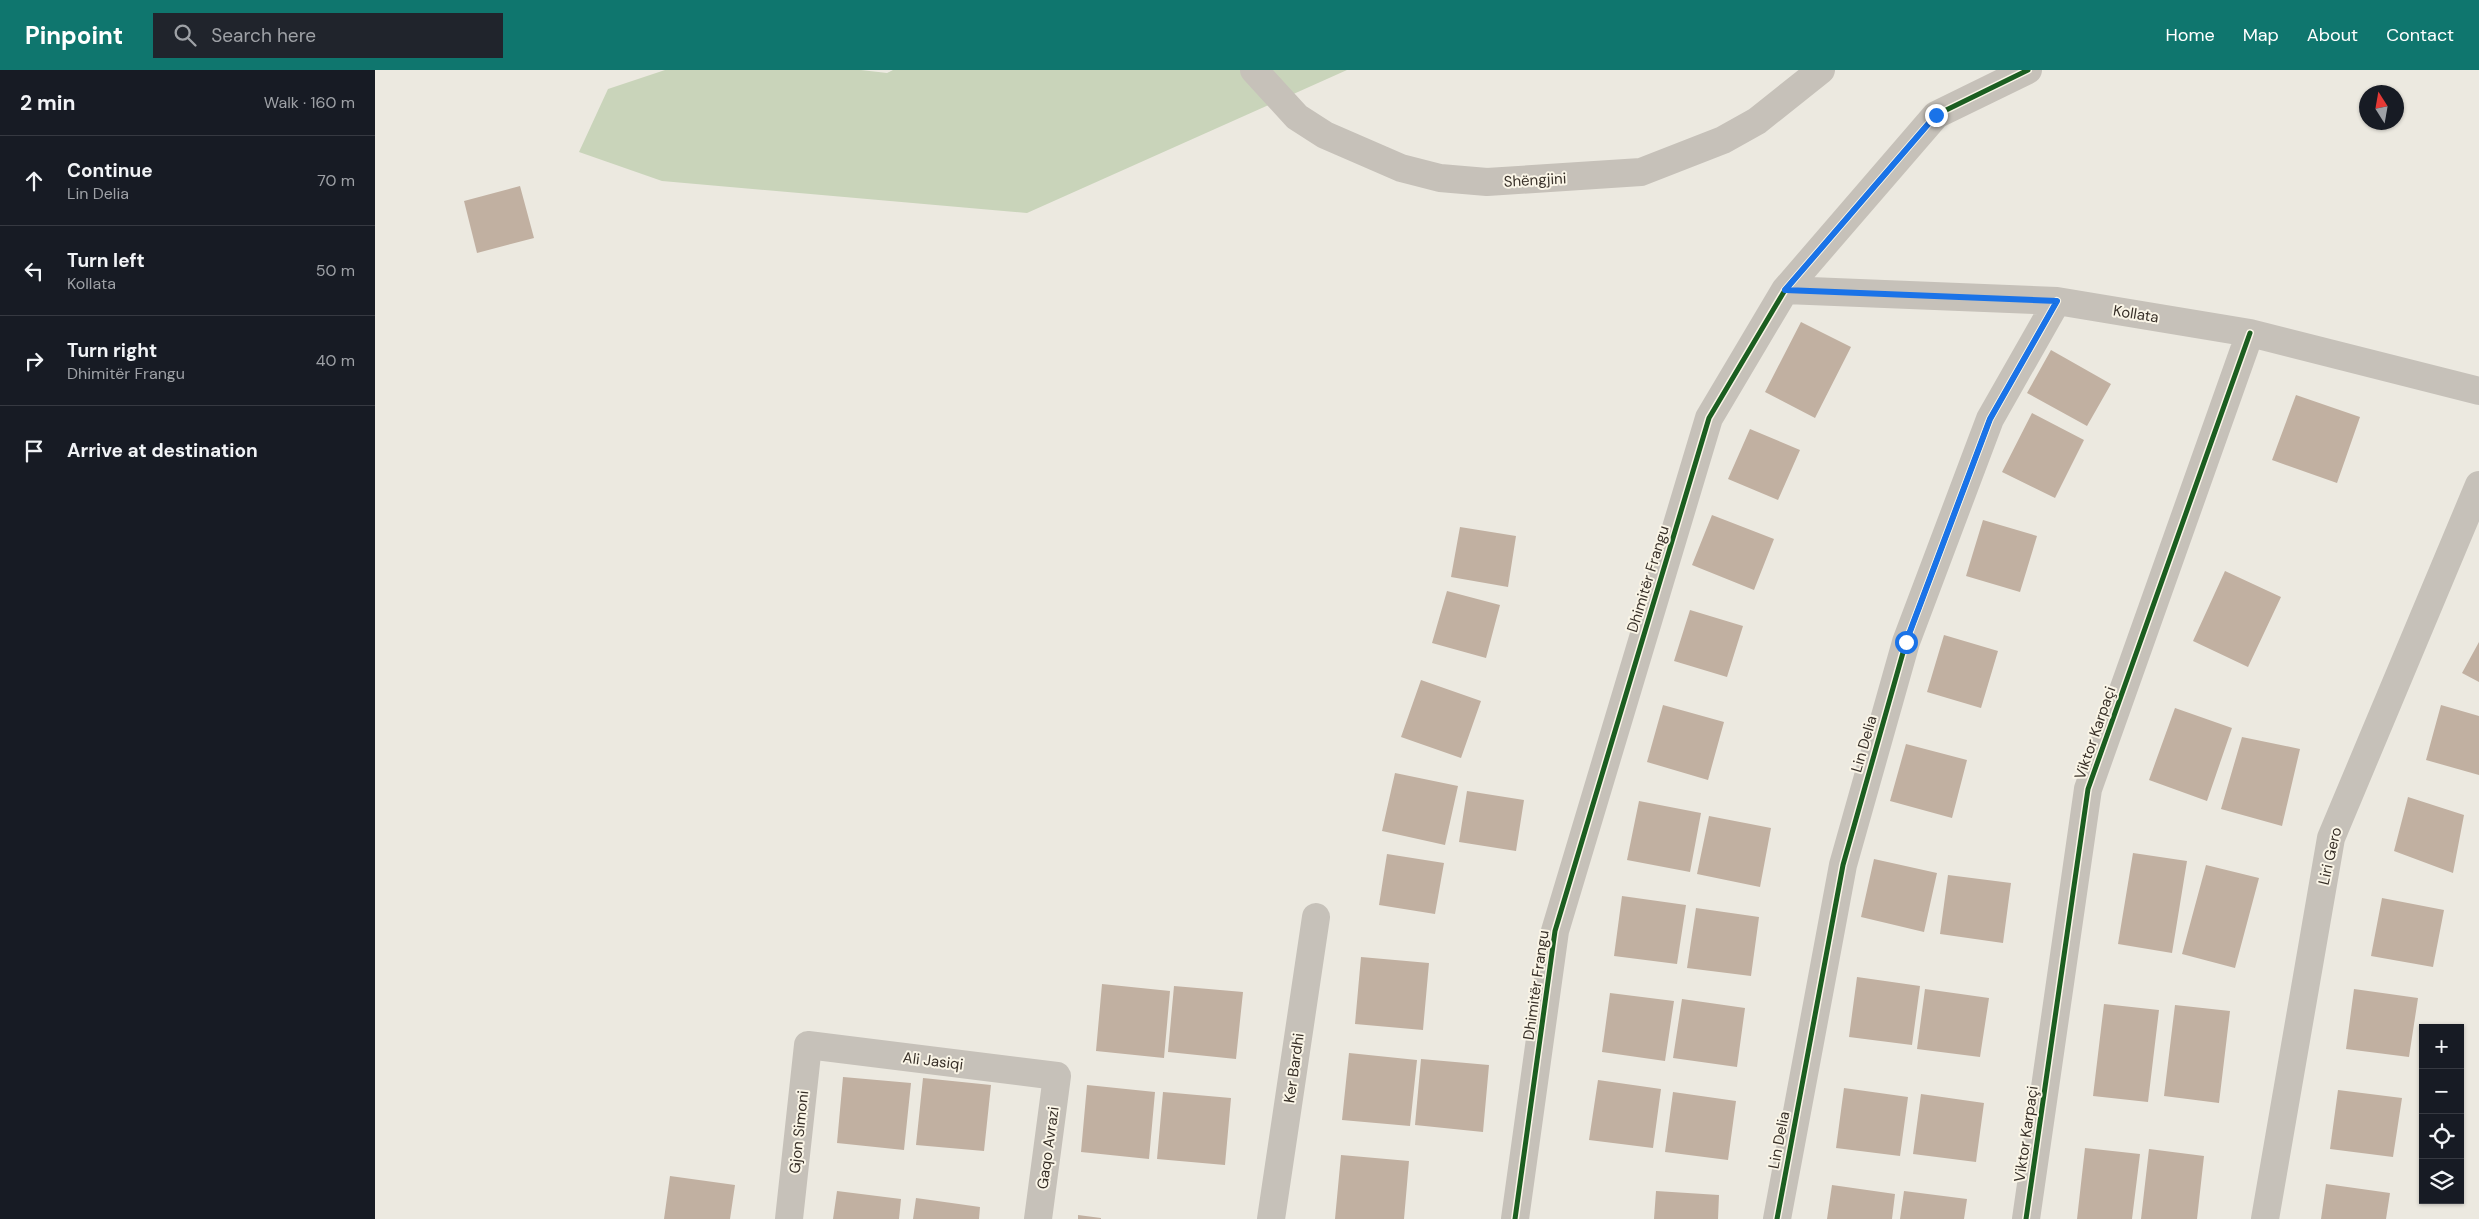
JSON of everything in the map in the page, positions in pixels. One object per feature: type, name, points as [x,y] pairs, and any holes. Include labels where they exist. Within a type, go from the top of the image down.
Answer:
[{"type":"street","name":"Shëngjini","points":[[1254,70],[1297,117],[1325,135],[1401,168],[1440,178],[1487,182],[1641,172],[1723,140],[1757,120],[1821,70]]},
{"type":"street","name":"Dhimitër Frangu","points":[[1515,1219],[1555,932],[1709,418],[1785,290],[1936,115],[2028,70]]},
{"type":"street","name":"Kollata","points":[[1785,290],[2057,301],[2250,333],[2479,391]]},
{"type":"street","name":"Lin Delia","points":[[1777,1219],[1843,865],[1906,642],[1990,419],[2057,301]]},
{"type":"street","name":"Viktor Karpaçi","points":[[2026,1219],[2088,789],[2250,333]]},
{"type":"street","name":"Liri Gero","points":[[2265,1219],[2331,838],[2479,486]]},
{"type":"street","name":"Ker Bardhi","points":[[1271,1219],[1316,916]]},
{"type":"street","name":"Ali Jasiqi","points":[[809,1045],[1057,1076]]},
{"type":"street","name":"Gjon Simoni","points":[[789,1219],[809,1045]]},
{"type":"street","name":"Gaqo Avrazi","points":[[1038,1219],[1057,1076]]},
{"type":"green space","points":[[665,70],[861,70],[887,73],[893,70],[1347,70],[1027,213],[662,181],[579,152],[608,89]]},
{"type":"building","points":[[520,186],[534,238],[477,253],[464,201]]},
{"type":"building","points":[[1801,322],[1851,347],[1815,418],[1765,392]]},
{"type":"building","points":[[2051,350],[2111,384],[2087,426],[2027,393]]},
{"type":"building","points":[[2296,395],[2360,417],[2337,483],[2272,460]]},
{"type":"building","points":[[2032,413],[2084,440],[2055,498],[2002,472]]},
{"type":"building","points":[[1750,429],[1800,450],[1778,500],[1728,479]]},
{"type":"building","points":[[1712,515],[1774,539],[1754,590],[1692,565]]},
{"type":"building","points":[[1983,520],[2037,536],[2020,592],[1966,576]]},
{"type":"building","points":[[1460,527],[1516,536],[1508,587],[1451,577]]},
{"type":"building","points":[[2225,571],[2281,597],[2248,667],[2193,641]]},
{"type":"building","points":[[1447,591],[1500,605],[1486,658],[1432,643]]},
{"type":"building","points":[[1690,610],[1743,626],[1727,677],[1674,661]]},
{"type":"building","points":[[1944,635],[1998,651],[1981,708],[1927,692]]},
{"type":"building","points":[[2479,642],[2479,682],[2462,673]]},
{"type":"building","points":[[1421,680],[1481,701],[1461,758],[1401,737]]},
{"type":"building","points":[[1663,705],[1724,722],[1708,780],[1647,762]]},
{"type":"building","points":[[2441,705],[2479,716],[2479,775],[2426,760]]},
{"type":"building","points":[[2175,708],[2232,728],[2207,801],[2149,780]]},
{"type":"building","points":[[2242,737],[2300,749],[2282,826],[2221,809]]},
{"type":"building","points":[[1906,744],[1967,760],[1952,818],[1890,801]]},
{"type":"building","points":[[1395,773],[1458,786],[1445,845],[1382,831]]},
{"type":"building","points":[[1467,791],[1524,800],[1516,851],[1459,842]]},
{"type":"building","points":[[2408,797],[2464,815],[2453,873],[2394,851]]},
{"type":"building","points":[[1639,801],[1701,813],[1690,872],[1627,860]]},
{"type":"building","points":[[1709,816],[1771,828],[1760,887],[1697,874]]},
{"type":"building","points":[[2133,853],[2187,861],[2172,953],[2118,944]]},
{"type":"building","points":[[1387,854],[1444,863],[1435,914],[1379,905]]},
{"type":"building","points":[[1874,859],[1937,873],[1924,932],[1861,917]]},
{"type":"building","points":[[2206,865],[2259,878],[2235,968],[2182,954]]},
{"type":"building","points":[[1948,875],[2011,883],[2003,943],[1940,934]]},
{"type":"building","points":[[1622,896],[1686,905],[1677,964],[1614,956]]},
{"type":"building","points":[[2382,898],[2444,910],[2433,967],[2371,956]]},
{"type":"building","points":[[1696,908],[1759,917],[1751,976],[1687,968]]},
{"type":"building","points":[[1361,957],[1429,963],[1423,1030],[1355,1024]]},
{"type":"building","points":[[1857,977],[1920,986],[1912,1045],[1849,1037]]},
{"type":"building","points":[[1102,984],[1170,991],[1164,1058],[1096,1051]]},
{"type":"building","points":[[1174,986],[1243,992],[1236,1059],[1168,1052]]},
{"type":"building","points":[[1925,989],[1989,998],[1980,1057],[1917,1049]]},
{"type":"building","points":[[2354,989],[2418,998],[2409,1057],[2346,1049]]},
{"type":"building","points":[[1610,993],[1674,1001],[1665,1061],[1602,1052]]},
{"type":"building","points":[[1682,999],[1745,1008],[1737,1067],[1673,1058]]},
{"type":"building","points":[[2104,1004],[2159,1010],[2148,1102],[2093,1096]]},
{"type":"building","points":[[2175,1005],[2230,1011],[2219,1103],[2164,1096]]},
{"type":"building","points":[[1349,1053],[1417,1060],[1410,1126],[1342,1120]]},
{"type":"building","points":[[1421,1059],[1489,1065],[1483,1132],[1415,1125]]},
{"type":"building","points":[[843,1077],[911,1083],[904,1150],[837,1143]]},
{"type":"building","points":[[923,1078],[991,1085],[984,1151],[916,1145]]},
{"type":"building","points":[[1598,1080],[1661,1089],[1653,1148],[1589,1140]]},
{"type":"building","points":[[1087,1085],[1155,1092],[1149,1159],[1081,1152]]},
{"type":"building","points":[[1844,1088],[1908,1097],[1900,1156],[1836,1148]]},
{"type":"building","points":[[2338,1090],[2402,1098],[2393,1157],[2330,1149]]},
{"type":"building","points":[[1163,1092],[1231,1098],[1225,1165],[1157,1159]]},
{"type":"building","points":[[1673,1092],[1736,1101],[1728,1160],[1665,1152]]},
{"type":"building","points":[[1921,1094],[1984,1103],[1976,1162],[1913,1154]]},
{"type":"building","points":[[2085,1148],[2140,1154],[2132,1219],[2077,1219]]},
{"type":"building","points":[[2149,1149],[2204,1156],[2197,1219],[2141,1219]]},
{"type":"building","points":[[1341,1155],[1409,1161],[1404,1219],[1335,1219]]},
{"type":"building","points":[[670,1176],[735,1185],[730,1219],[664,1219]]},
{"type":"building","points":[[2326,1184],[2390,1193],[2386,1219],[2321,1219]]},
{"type":"building","points":[[1832,1185],[1895,1194],[1892,1219],[1827,1219]]},
{"type":"building","points":[[837,1191],[901,1199],[899,1219],[833,1219]]},
{"type":"building","points":[[1656,1191],[1719,1195],[1718,1219],[1654,1219]]},
{"type":"building","points":[[1904,1191],[1967,1199],[1964,1219],[1900,1219]]},
{"type":"building","points":[[916,1198],[980,1207],[979,1219],[913,1219]]},
{"type":"building","points":[[1078,1215],[1101,1218],[1101,1219],[1078,1219]]},
{"type":"cycle path","points":[[1515,1219],[1555,931],[1709,418],[1785,290],[1936,115],[2028,70]]},
{"type":"cycle path","points":[[1777,1219],[1843,865],[1906,642],[1990,419],[2057,301]]},
{"type":"cycle path","points":[[2026,1219],[2088,789],[2250,333]]},
{"type":"route","points":[[1906,642],[1990,419],[2057,301],[1785,290],[1936,115]]}]
